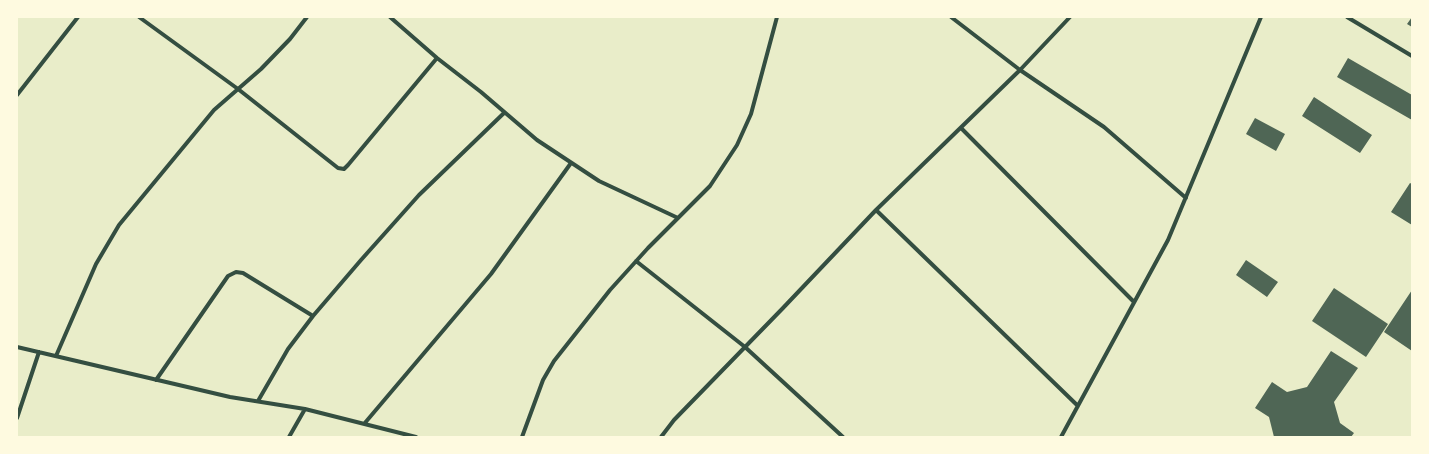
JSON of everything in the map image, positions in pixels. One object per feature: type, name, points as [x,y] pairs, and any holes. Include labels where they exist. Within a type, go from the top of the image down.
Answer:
[{"type":"street","points":[[17,94],[78,17]]},
{"type":"street","points":[[139,17],[238,89],[338,168],[344,169],[437,58]]},
{"type":"street","points":[[56,356],[96,264],[119,225],[214,110],[261,69],[290,39],[307,17]]},
{"type":"street","points":[[390,17],[437,58],[481,92],[537,140],[571,164],[599,181],[678,218]]},
{"type":"street","points":[[522,437],[543,380],[554,361],[610,290],[636,261],[710,186],[737,145],[751,114],[777,17]]},
{"type":"street","points":[[951,17],[1020,70],[1104,127],[1186,198]]},
{"type":"street","points":[[660,437],[674,420],[876,210],[1020,70],[1070,17]]},
{"type":"street","points":[[1061,437],[1168,240],[1261,17]]},
{"type":"street","points":[[1347,17],[1412,56]]},
{"type":"street","points":[[258,402],[288,349],[313,316],[360,260],[419,195],[504,112]]},
{"type":"street","points":[[961,128],[1134,302]]},
{"type":"street","points":[[364,424],[491,274],[571,164]]},
{"type":"street","points":[[876,210],[1078,406]]},
{"type":"street","points":[[636,261],[745,347],[843,437]]},
{"type":"street","points":[[156,380],[228,276],[236,272],[243,273],[313,316]]},
{"type":"street","points":[[17,347],[230,397],[305,408],[416,437]]},
{"type":"street","points":[[17,418],[39,352]]},
{"type":"street","points":[[289,437],[305,408]]},
{"type":"building","points":[[1412,17],[1412,27],[1407,24]]},
{"type":"building","points":[[1348,58],[1412,95],[1412,120],[1337,77]]},
{"type":"building","points":[[1314,97],[1372,135],[1360,153],[1302,116]]},
{"type":"building","points":[[1255,118],[1285,134],[1276,151],[1246,134]]},
{"type":"building","points":[[1410,183],[1412,184],[1412,225],[1391,212]]},
{"type":"building","points":[[1246,260],[1278,282],[1267,297],[1236,275]]},
{"type":"building","points":[[1334,288],[1388,324],[1366,357],[1312,321]]},
{"type":"building","points":[[1412,290],[1412,351],[1384,332]]},
{"type":"building","points":[[1331,351],[1358,368],[1334,402],[1340,423],[1354,433],[1351,437],[1274,437],[1269,417],[1255,408],[1272,382],[1287,392],[1307,387]]}]
